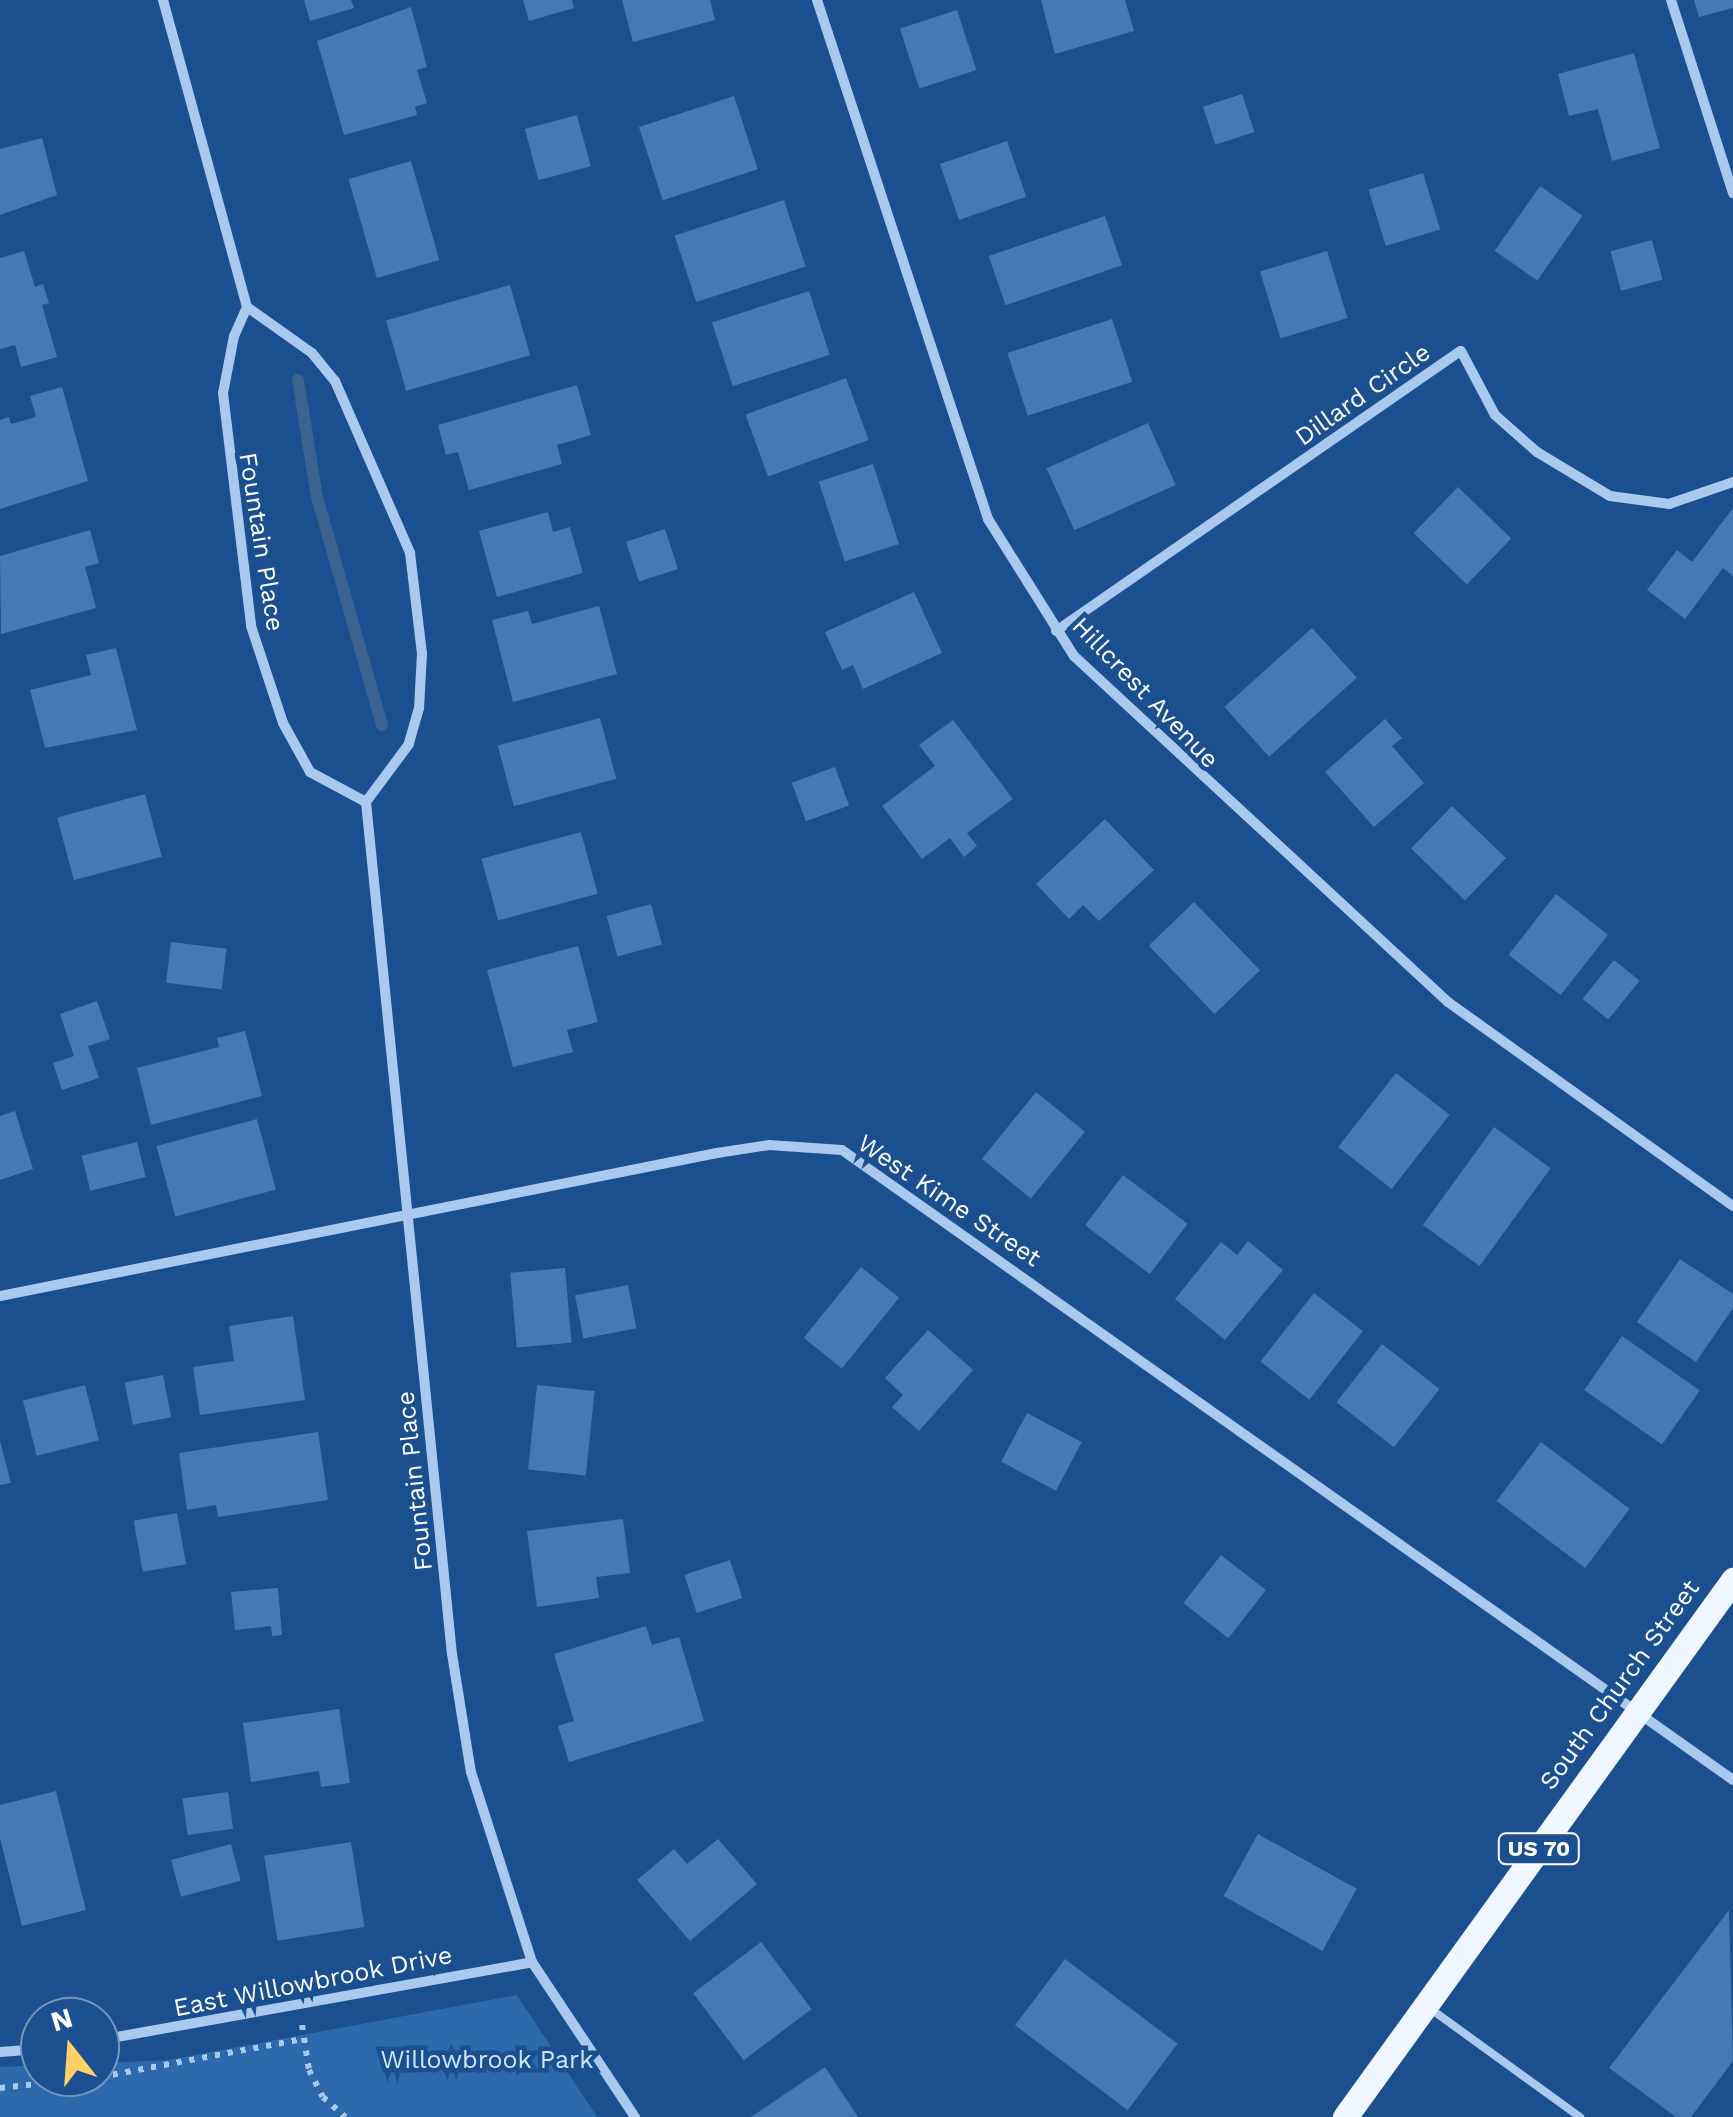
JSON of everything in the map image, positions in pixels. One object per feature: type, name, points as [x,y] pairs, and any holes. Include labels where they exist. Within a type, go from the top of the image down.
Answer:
[{"type":"main road","name":"South Church Street","points":[[1345,2117],[1733,1580]]},
{"type":"street","points":[[163,0],[247,307],[312,353],[335,380],[410,553],[422,652],[419,708],[409,744],[366,802]]},
{"type":"street","name":"Hillcrest Avenue","points":[[817,0],[988,519],[1056,631],[1218,795],[1448,1002],[1733,1206]]},
{"type":"street","points":[[1671,0],[1733,193]]},
{"type":"street","name":"Fountain Place","points":[[247,307],[223,393],[251,626],[282,723],[310,772],[366,802],[460,1714],[499,1872],[532,1962],[634,2117]]},
{"type":"street","name":"Dillard Circle","points":[[1056,631],[1461,351],[1495,415],[1537,452],[1610,496],[1669,504],[1733,482]]},
{"type":"street","name":"West Kime Street","points":[[0,1296],[769,1145],[842,1150],[1733,1780]]},
{"type":"street","name":"East Willowbrook Drive","points":[[120,2036],[532,1962]]},
{"type":"lane","points":[[1425,2004],[1580,2117]]},
{"type":"path","points":[[299,2004],[304,2039],[322,2097],[345,2117]]},
{"type":"path","points":[[120,2073],[304,2039]]},
{"type":"green space","name":"Willowbrook Park","points":[[517,1995],[597,2117],[0,2117],[0,2067],[20,2066],[20,2097],[120,2097],[120,2062],[168,2060]]},
{"type":"building","points":[[304,0],[351,0],[354,8],[310,21]]},
{"type":"building","points":[[523,0],[572,0],[574,8],[529,21]]},
{"type":"building","points":[[622,0],[710,0],[715,20],[633,42]]},
{"type":"building","points":[[1041,0],[1125,0],[1134,31],[1055,54]]},
{"type":"building","points":[[1694,0],[1733,0],[1733,8],[1699,17]]},
{"type":"building","points":[[411,7],[427,67],[417,70],[427,103],[415,107],[417,115],[344,135],[317,41]]},
{"type":"building","points":[[957,10],[976,70],[919,88],[900,29]]},
{"type":"building","points":[[1634,53],[1660,148],[1612,161],[1598,109],[1569,116],[1558,74]]},
{"type":"building","points":[[1242,94],[1254,132],[1215,145],[1203,107]]},
{"type":"building","points":[[734,96],[758,169],[663,200],[639,127]]},
{"type":"building","points":[[577,115],[591,166],[539,180],[525,129]]},
{"type":"building","points":[[42,138],[57,195],[0,215],[0,149]]},
{"type":"building","points":[[1007,141],[1026,197],[959,220],[940,164]]},
{"type":"building","points":[[411,161],[439,260],[377,278],[349,179]]},
{"type":"building","points":[[1423,173],[1440,229],[1386,246],[1368,190]]},
{"type":"building","points":[[1540,186],[1583,216],[1537,281],[1495,251]]},
{"type":"building","points":[[784,200],[806,267],[696,302],[675,236]]},
{"type":"building","points":[[1105,216],[1122,265],[1006,305],[989,256]]},
{"type":"building","points":[[1652,240],[1663,280],[1621,291],[1610,251]]},
{"type":"building","points":[[24,251],[35,287],[43,284],[49,303],[42,305],[57,357],[21,367],[15,345],[0,349],[0,258]]},
{"type":"building","points":[[1327,251],[1347,318],[1281,338],[1260,271]]},
{"type":"building","points":[[510,285],[530,355],[406,391],[386,321]]},
{"type":"building","points":[[809,291],[830,355],[733,386],[712,323]]},
{"type":"building","points":[[1112,319],[1132,382],[1028,416],[1007,353]]},
{"type":"building","points":[[846,378],[869,440],[768,477],[745,415]]},
{"type":"building","points":[[577,385],[591,435],[557,445],[562,464],[469,490],[458,452],[446,455],[438,425]]},
{"type":"building","points":[[62,387],[88,481],[0,509],[0,420],[9,417],[11,424],[36,417],[30,396]]},
{"type":"building","points":[[1148,423],[1176,485],[1074,530],[1047,468]]},
{"type":"building","points":[[873,464],[899,544],[845,562],[819,482]]},
{"type":"building","points":[[1458,487],[1511,538],[1467,584],[1414,533]]},
{"type":"building","points":[[1733,508],[1733,576],[1723,568],[1685,619],[1647,590],[1677,550],[1692,562]]},
{"type":"building","points":[[548,512],[553,532],[570,527],[583,573],[497,597],[479,531]]},
{"type":"building","points":[[665,529],[678,569],[639,582],[626,542]]},
{"type":"building","points":[[90,530],[99,563],[85,567],[96,608],[1,634],[0,556]]},
{"type":"building","points":[[914,592],[942,653],[863,689],[853,665],[842,670],[825,632]]},
{"type":"building","points":[[599,606],[617,674],[513,702],[492,620],[528,611],[532,624]]},
{"type":"building","points":[[1312,628],[1357,678],[1269,757],[1224,707]]},
{"type":"building","points":[[116,648],[137,730],[45,748],[30,690],[91,675],[86,655]]},
{"type":"building","points":[[600,718],[616,779],[514,806],[498,745]]},
{"type":"building","points":[[1385,719],[1402,738],[1392,746],[1424,783],[1374,827],[1325,772]]},
{"type":"building","points":[[953,720],[1013,799],[967,833],[977,846],[964,857],[950,838],[922,859],[882,806],[935,766],[919,745]]},
{"type":"building","points":[[835,767],[849,806],[806,821],[792,783]]},
{"type":"building","points":[[145,794],[162,857],[74,880],[57,818]]},
{"type":"building","points":[[1452,806],[1506,858],[1465,901],[1411,848]]},
{"type":"building","points":[[1105,819],[1154,870],[1099,921],[1083,905],[1069,919],[1036,884]]},
{"type":"building","points":[[581,832],[598,894],[498,920],[482,859]]},
{"type":"building","points":[[1556,894],[1608,935],[1561,995],[1509,955]]},
{"type":"building","points":[[1194,902],[1260,970],[1215,1014],[1149,946]]},
{"type":"building","points":[[651,904],[662,945],[617,956],[607,916]]},
{"type":"building","points":[[171,942],[227,949],[222,990],[166,983]]},
{"type":"building","points":[[578,946],[598,1022],[567,1030],[573,1052],[513,1067],[487,970]]},
{"type":"building","points":[[1614,960],[1640,981],[1608,1020],[1583,999]]},
{"type":"building","points":[[97,1001],[110,1039],[88,1046],[99,1078],[62,1090],[53,1063],[74,1056],[60,1014]]},
{"type":"building","points":[[245,1031],[262,1096],[151,1125],[137,1068],[219,1047],[217,1038]]},
{"type":"building","points":[[1396,1073],[1450,1115],[1392,1189],[1338,1147]]},
{"type":"building","points":[[1036,1092],[1085,1132],[1031,1198],[982,1159]]},
{"type":"building","points":[[15,1111],[33,1169],[0,1180],[0,1116]]},
{"type":"building","points":[[257,1119],[276,1190],[175,1216],[157,1146]]},
{"type":"building","points":[[1494,1127],[1551,1168],[1480,1266],[1423,1225]]},
{"type":"building","points":[[137,1142],[146,1177],[90,1191],[82,1156]]},
{"type":"building","points":[[1123,1175],[1188,1224],[1150,1274],[1085,1225]]},
{"type":"building","points":[[1248,1241],[1283,1270],[1225,1340],[1175,1299],[1221,1242],[1237,1255]]},
{"type":"building","points":[[1680,1259],[1733,1294],[1733,1308],[1696,1362],[1637,1322]]},
{"type":"building","points":[[861,1267],[899,1298],[842,1369],[804,1338]]},
{"type":"building","points":[[565,1268],[572,1343],[517,1348],[510,1273]]},
{"type":"building","points":[[628,1285],[636,1328],[583,1338],[575,1295]]},
{"type":"building","points":[[1314,1293],[1363,1331],[1309,1400],[1260,1362]]},
{"type":"building","points":[[293,1316],[305,1400],[200,1415],[193,1367],[234,1361],[229,1326]]},
{"type":"building","points":[[928,1330],[973,1370],[919,1431],[892,1407],[903,1395],[885,1378]]},
{"type":"building","points":[[1622,1336],[1700,1390],[1662,1445],[1584,1390]]},
{"type":"building","points":[[1382,1344],[1440,1389],[1394,1447],[1336,1402]]},
{"type":"building","points":[[163,1375],[171,1417],[133,1425],[125,1382]]},
{"type":"building","points":[[85,1385],[99,1440],[37,1456],[23,1400]]},
{"type":"building","points":[[537,1385],[595,1391],[586,1476],[528,1470]]},
{"type":"building","points":[[1027,1413],[1082,1442],[1056,1491],[1001,1462]]},
{"type":"building","points":[[318,1432],[328,1500],[218,1517],[216,1505],[187,1510],[179,1453]]},
{"type":"building","points":[[0,1441],[11,1483],[0,1485]]},
{"type":"building","points":[[1541,1442],[1630,1509],[1585,1568],[1496,1501]]},
{"type":"building","points":[[177,1513],[186,1564],[143,1572],[134,1521]]},
{"type":"building","points":[[623,1519],[630,1573],[596,1577],[599,1598],[537,1607],[527,1531]]},
{"type":"building","points":[[1221,1555],[1266,1590],[1228,1638],[1183,1603]]},
{"type":"building","points":[[730,1560],[742,1598],[697,1613],[684,1575]]},
{"type":"building","points":[[278,1588],[282,1635],[272,1636],[271,1626],[235,1630],[231,1592]]},
{"type":"building","points":[[646,1626],[652,1645],[679,1637],[704,1721],[569,1762],[558,1726],[574,1721],[554,1654]]},
{"type":"building","points":[[339,1709],[350,1783],[321,1787],[319,1771],[251,1782],[243,1723]]},
{"type":"building","points":[[56,1791],[86,1910],[22,1926],[0,1838],[0,1805]]},
{"type":"building","points":[[228,1792],[233,1829],[188,1835],[182,1798]]},
{"type":"building","points":[[1258,1834],[1357,1889],[1322,1951],[1224,1896]]},
{"type":"building","points":[[718,1839],[757,1884],[690,1941],[637,1880],[674,1849],[687,1864]]},
{"type":"building","points":[[351,1842],[364,1927],[278,1941],[264,1856]]},
{"type":"building","points":[[231,1844],[241,1881],[181,1897],[171,1860]]},
{"type":"building","points":[[1729,1910],[1733,2061],[1691,2117],[1676,2117],[1609,2068]]},
{"type":"building","points":[[761,1942],[812,2009],[744,2060],[693,1993]]},
{"type":"building","points":[[1065,1959],[1178,2044],[1128,2110],[1015,2025]]},
{"type":"building","points":[[825,2067],[858,2117],[751,2117]]},
{"type":"waterway","points":[[298,380],[317,497],[382,725]]}]
